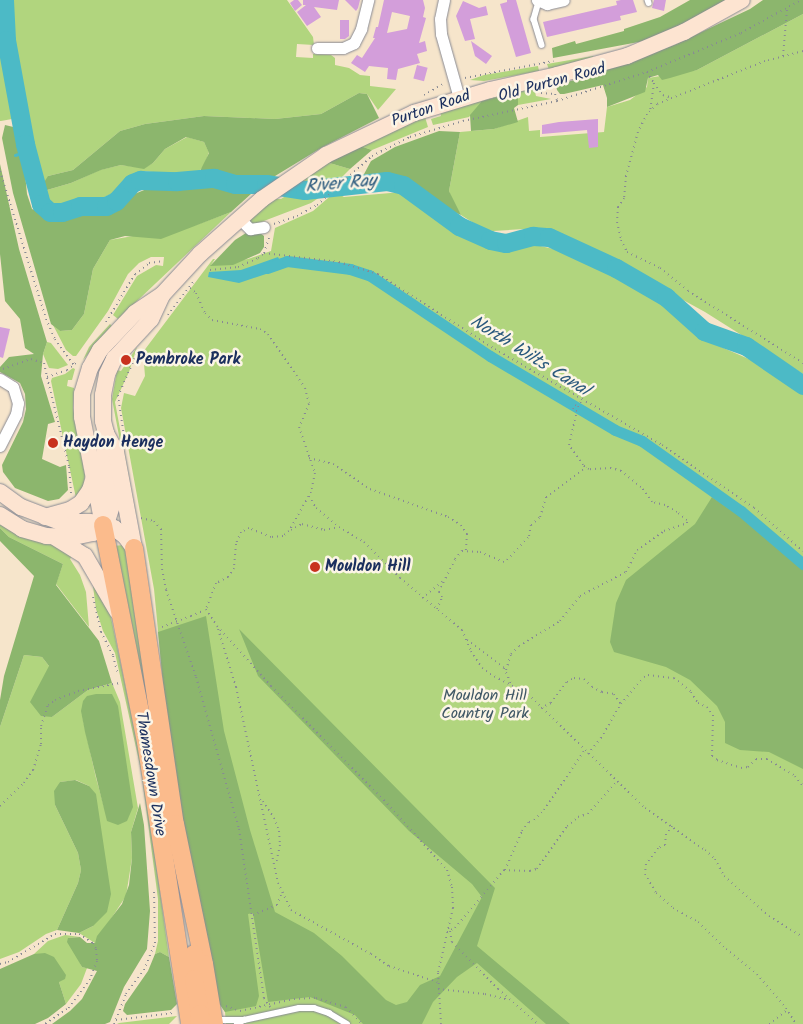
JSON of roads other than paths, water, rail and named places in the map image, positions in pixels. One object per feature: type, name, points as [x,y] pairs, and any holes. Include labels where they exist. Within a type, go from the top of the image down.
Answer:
[{"type":"main road","name":"Purton Road","points":[[103,525],[111,514],[113,503],[104,455],[106,434],[102,395],[109,368],[121,349],[151,319],[162,295],[200,254],[262,199],[326,155],[368,133],[414,113],[459,98],[626,56],[684,32],[742,0]]},
{"type":"main road","name":"Purton Road","points":[[103,525],[82,405],[84,382],[100,350],[116,332],[148,302],[162,295]]},
{"type":"main road","name":"Purton Road","points":[[106,434],[116,452],[134,548]]},
{"type":"main road","points":[[46,517],[77,505],[86,497],[94,477]]},
{"type":"main road","points":[[0,492],[21,507],[46,517],[66,523],[90,522],[120,531],[134,548]]},
{"type":"main road","points":[[0,515],[22,529],[52,537],[71,546],[85,556],[123,622]]},
{"type":"main road","points":[[52,537],[82,536],[93,533],[103,525]]},
{"type":"main road","name":"Thamesdown Drive","points":[[103,525],[148,750],[190,1024]]},
{"type":"main road","name":"Thamesdown Drive","points":[[134,548],[170,793],[197,934],[194,962],[200,1014],[206,1023]]},
{"type":"street","points":[[317,48],[342,53],[354,43],[358,38],[368,0]]},
{"type":"street","points":[[444,0],[440,24],[453,82],[459,98]]},
{"type":"street","points":[[538,1],[547,4],[564,0]]},
{"type":"street","points":[[239,218],[250,229],[266,226]]},
{"type":"street","points":[[0,379],[13,387],[18,403],[16,414],[0,446]]},
{"type":"lane","points":[[538,1],[534,19],[542,45]]},
{"type":"lane","points":[[237,1024],[244,1020],[272,1013],[299,1008],[314,1008],[347,1024]]},
{"type":"lane","points":[[206,1023],[227,1018],[244,1020]]},
{"type":"water","points":[[278,257],[284,268],[239,283],[208,277],[209,272],[241,270]]},
{"type":"waterway","name":"River Ray","points":[[4,0],[6,40],[25,144],[41,204],[50,212],[62,212],[80,206],[106,206],[116,201],[132,183],[140,180],[177,181],[214,178],[235,184],[266,184],[305,190],[387,181],[403,185],[459,226],[490,240],[506,243],[533,236],[549,237],[616,268],[666,297],[704,331],[746,346],[803,385]]},
{"type":"waterway","points":[[15,155],[27,151]]},
{"type":"waterway","name":"North Wilts Canal","points":[[267,268],[287,261],[350,269],[369,275],[490,356],[615,430],[642,441],[741,511],[803,564]]},
{"type":"place","name":"Pembroke Park","points":[[126,360]]},
{"type":"place","name":"Haydon Henge","points":[[53,443]]},
{"type":"place","name":"Mouldon Hill","points":[[315,567]]},
{"type":"park label","name":"Mouldon Hill Country Park","points":[[485,705]]}]
